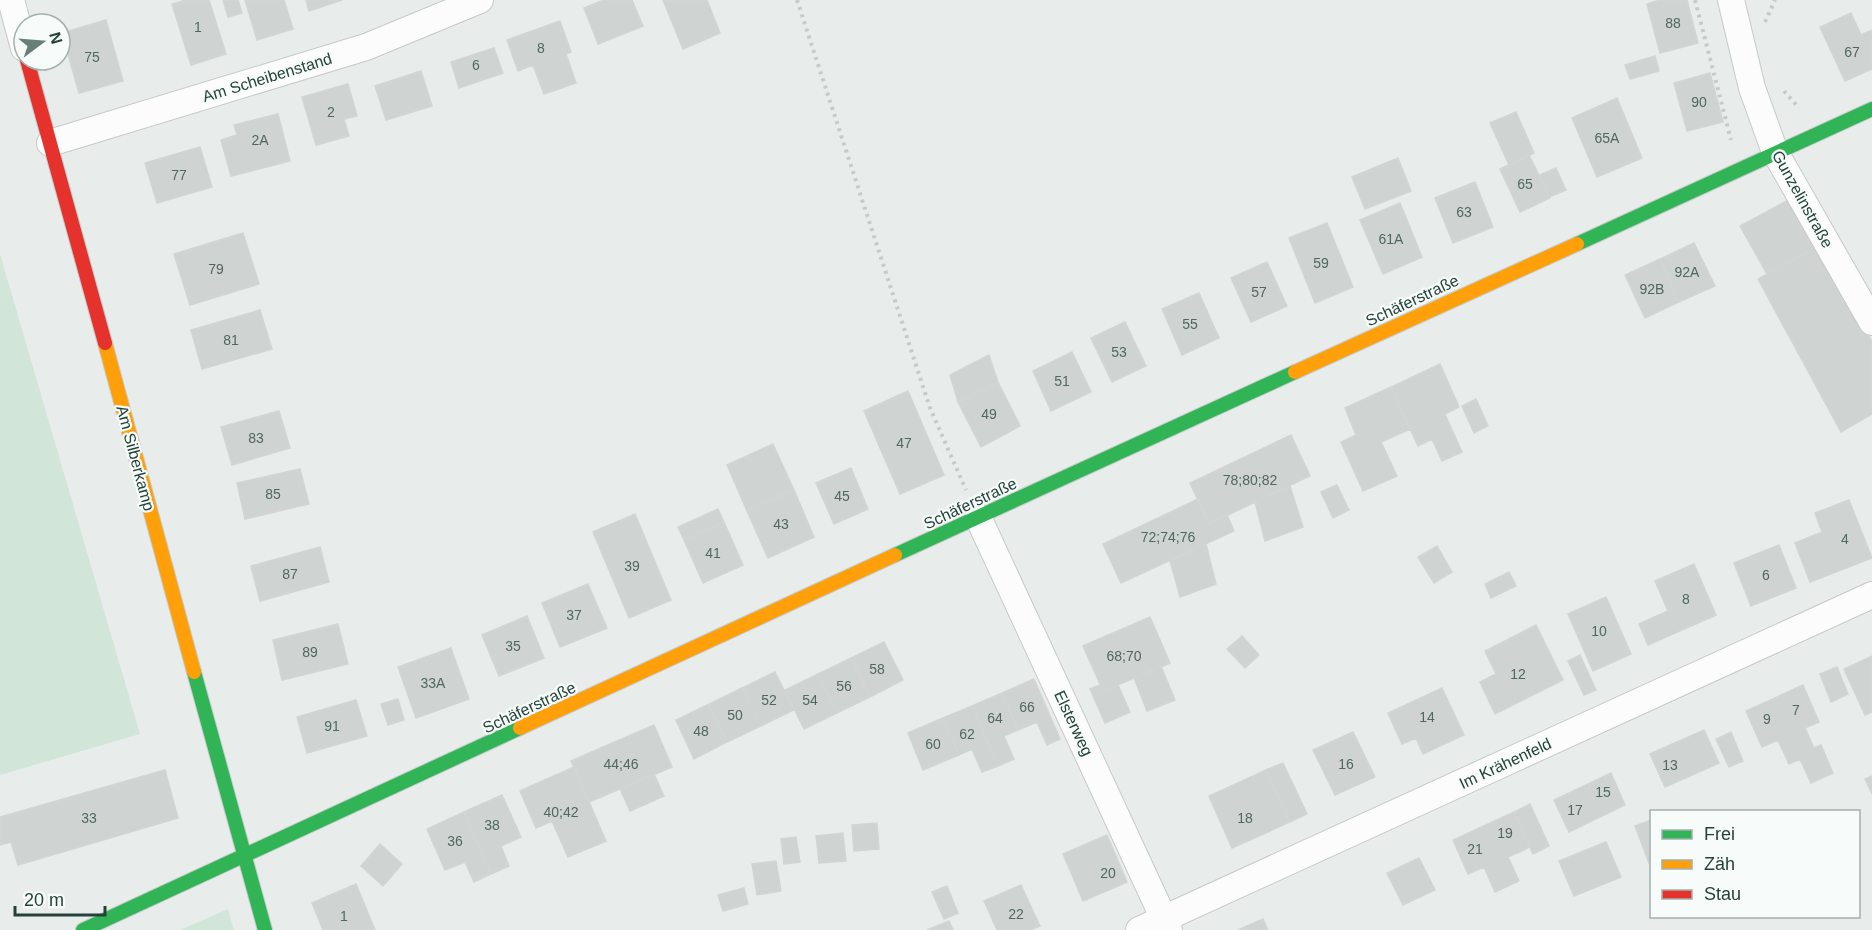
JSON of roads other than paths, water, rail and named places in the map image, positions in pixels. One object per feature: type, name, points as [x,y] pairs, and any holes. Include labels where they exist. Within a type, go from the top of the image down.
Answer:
[{"type":"street","name":"Am Scheibenstand","points":[[50,143],[366,47],[480,0]]},
{"type":"street","name":"Gunzelinstraße","points":[[1731,0],[1752,87],[1775,152],[1872,322]]},
{"type":"street","name":"Am Silberkamp","points":[[30,72],[265,930]]},
{"type":"street","name":"Schäferstraße","points":[[83,930],[978,517],[1872,109]]},
{"type":"street","name":"Elsterweg","points":[[978,517],[1166,924]]},
{"type":"street","name":"Im Krähenfeld","points":[[1139,930],[1166,924],[1872,596]]}]
